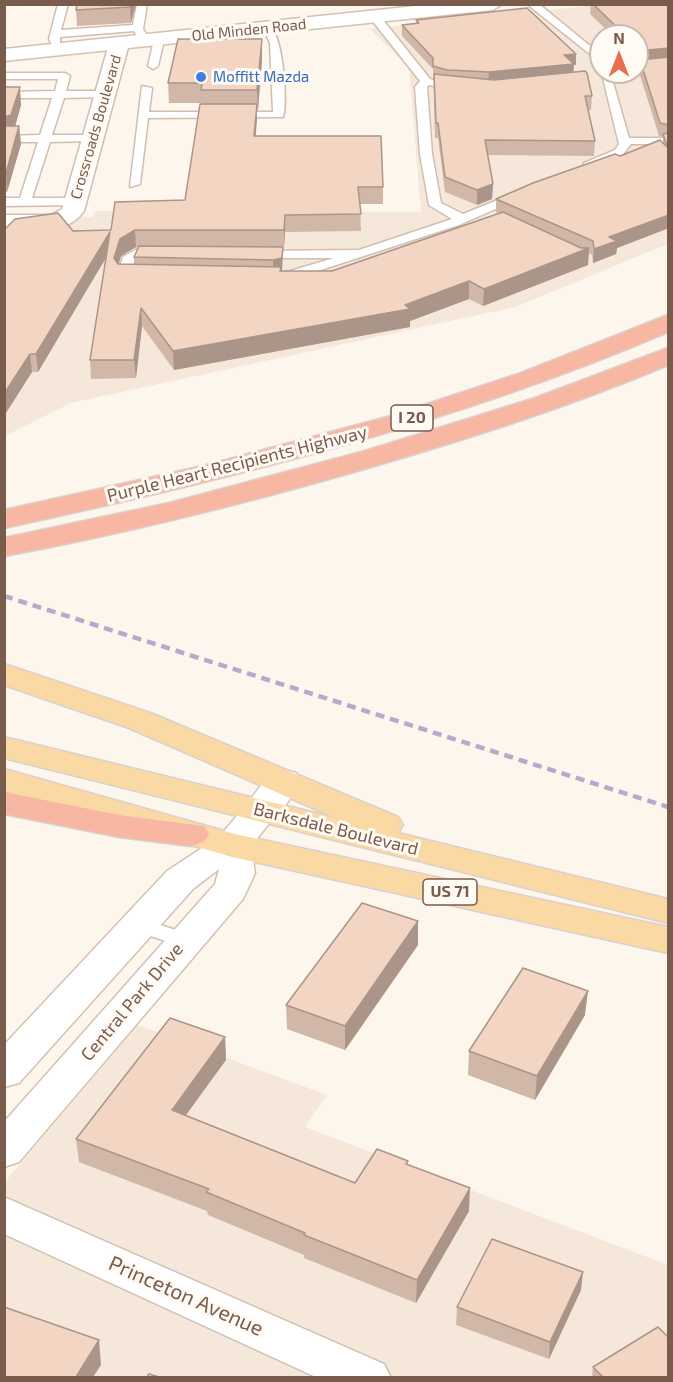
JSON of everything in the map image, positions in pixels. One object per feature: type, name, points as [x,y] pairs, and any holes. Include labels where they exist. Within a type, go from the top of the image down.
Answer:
[{"type":"highway","name":"Purple Heart Recipients Highway","points":[[4,519],[148,489],[406,420],[533,378],[669,323]]},
{"type":"highway","name":"Purple Heart Recipients Highway","points":[[4,547],[181,511],[428,443],[551,402],[669,356]]},
{"type":"highway","name":"US 71","points":[[4,803],[119,826],[191,834]]},
{"type":"main road","points":[[4,674],[141,721],[388,826],[566,886]]},
{"type":"main road","name":"Barksdale Boulevard","points":[[4,747],[669,911]]},
{"type":"main road","name":"Barksdale Boulevard","points":[[4,780],[232,845],[669,940]]},
{"type":"street","name":"Old Minden Road","points":[[4,55],[57,42],[119,44],[148,36],[268,28],[494,4]]},
{"type":"street","name":"Crossroads Boulevard","points":[[4,222],[63,219],[70,216],[119,44]]},
{"type":"street","points":[[4,1072],[180,880],[209,858],[232,845],[284,781]]},
{"type":"street","name":"Central Park Drive","points":[[6,1148],[184,940],[230,890],[238,877],[237,859],[232,845]]},
{"type":"street","name":"Princeton Avenue","points":[[4,1214],[367,1377]]},
{"type":"lane","points":[[63,4],[57,42],[148,36]]},
{"type":"lane","points":[[142,4],[153,66]]},
{"type":"lane","points":[[531,4],[589,50]]},
{"type":"lane","points":[[375,17],[426,81],[445,88],[470,89]]},
{"type":"lane","points":[[143,115],[279,115],[275,43],[268,28]]},
{"type":"lane","points":[[4,76],[65,76],[61,95],[25,202]]},
{"type":"lane","points":[[426,81],[422,87],[426,154],[435,205],[462,219]]},
{"type":"lane","points":[[579,170],[619,152],[624,141],[605,84]]},
{"type":"lane","points":[[134,184],[146,88]]},
{"type":"lane","points":[[4,95],[105,94]]},
{"type":"lane","points":[[4,139],[93,138]]},
{"type":"lane","points":[[624,141],[669,141]]},
{"type":"lane","points":[[273,279],[293,276],[360,254],[462,219],[530,191]]},
{"type":"lane","points":[[4,202],[75,202]]},
{"type":"lane","points":[[480,212],[501,221]]},
{"type":"lane","points":[[147,278],[124,276],[129,257],[137,253],[172,254]]},
{"type":"lane","points":[[242,254],[360,254]]},
{"type":"lane","points":[[139,925],[184,940]]},
{"type":"shaded area","points":[[596,5],[668,5],[668,244],[515,307],[71,403],[5,436],[5,217],[93,217],[95,211],[421,212],[409,67],[370,29]]},
{"type":"shaded area","points":[[138,1025],[327,1095],[305,1127],[668,1265],[668,1377],[5,1378],[5,1182]]},
{"type":"building","points":[[77,4],[131,4],[130,7],[76,10]]},
{"type":"building","points":[[593,4],[669,4],[669,48],[649,50],[649,24],[614,24]]},
{"type":"building","points":[[527,8],[576,54],[564,55],[574,64],[489,72],[447,70],[433,66],[433,58],[402,25],[419,23],[416,20]]},
{"type":"building","points":[[178,39],[262,39],[257,90],[201,90],[202,83],[168,83]]},
{"type":"building","points":[[669,57],[669,125],[660,123],[648,84],[649,59]]},
{"type":"building","points":[[585,71],[592,96],[585,96],[595,141],[485,140],[493,184],[477,190],[445,177],[438,123],[436,123],[434,74],[494,80]]},
{"type":"building","points":[[4,87],[20,87],[11,115],[4,117]]},
{"type":"building","points":[[200,104],[257,104],[254,136],[381,136],[383,187],[358,187],[361,214],[285,215],[284,230],[135,230],[120,239],[114,258],[118,264],[281,267],[280,271],[332,271],[503,212],[581,248],[589,248],[484,289],[469,281],[405,305],[410,309],[173,351],[141,308],[134,360],[90,360],[110,232],[36,354],[30,354],[4,394],[4,230],[15,219],[58,213],[73,231],[111,230],[115,202],[185,200]]},
{"type":"building","points":[[4,126],[19,126],[6,173],[4,173]]},
{"type":"building","points":[[669,133],[669,215],[609,237],[617,241],[594,249],[593,241],[496,199],[533,183],[615,154],[620,156],[660,140],[668,148],[663,134]]},
{"type":"building","points":[[139,246],[283,247],[282,258],[273,260],[134,257]]},
{"type":"building","points":[[362,903],[418,921],[345,1026],[286,1005]]},
{"type":"building","points":[[523,968],[588,991],[537,1076],[469,1051]]},
{"type":"building","points":[[170,1018],[225,1037],[172,1110],[355,1183],[377,1149],[408,1161],[406,1164],[470,1188],[417,1280],[304,1235],[305,1233],[206,1192],[209,1189],[76,1139]]},
{"type":"building","points":[[492,1239],[583,1272],[550,1342],[457,1307]]},
{"type":"building","points":[[4,1307],[99,1340],[76,1377],[4,1377]]},
{"type":"building","points":[[658,1327],[669,1338],[669,1377],[603,1377],[593,1367]]},
{"type":"railway","points":[[4,596],[668,807]]},
{"type":"place","name":"Moffitt Mazda","points":[[201,77]]}]
